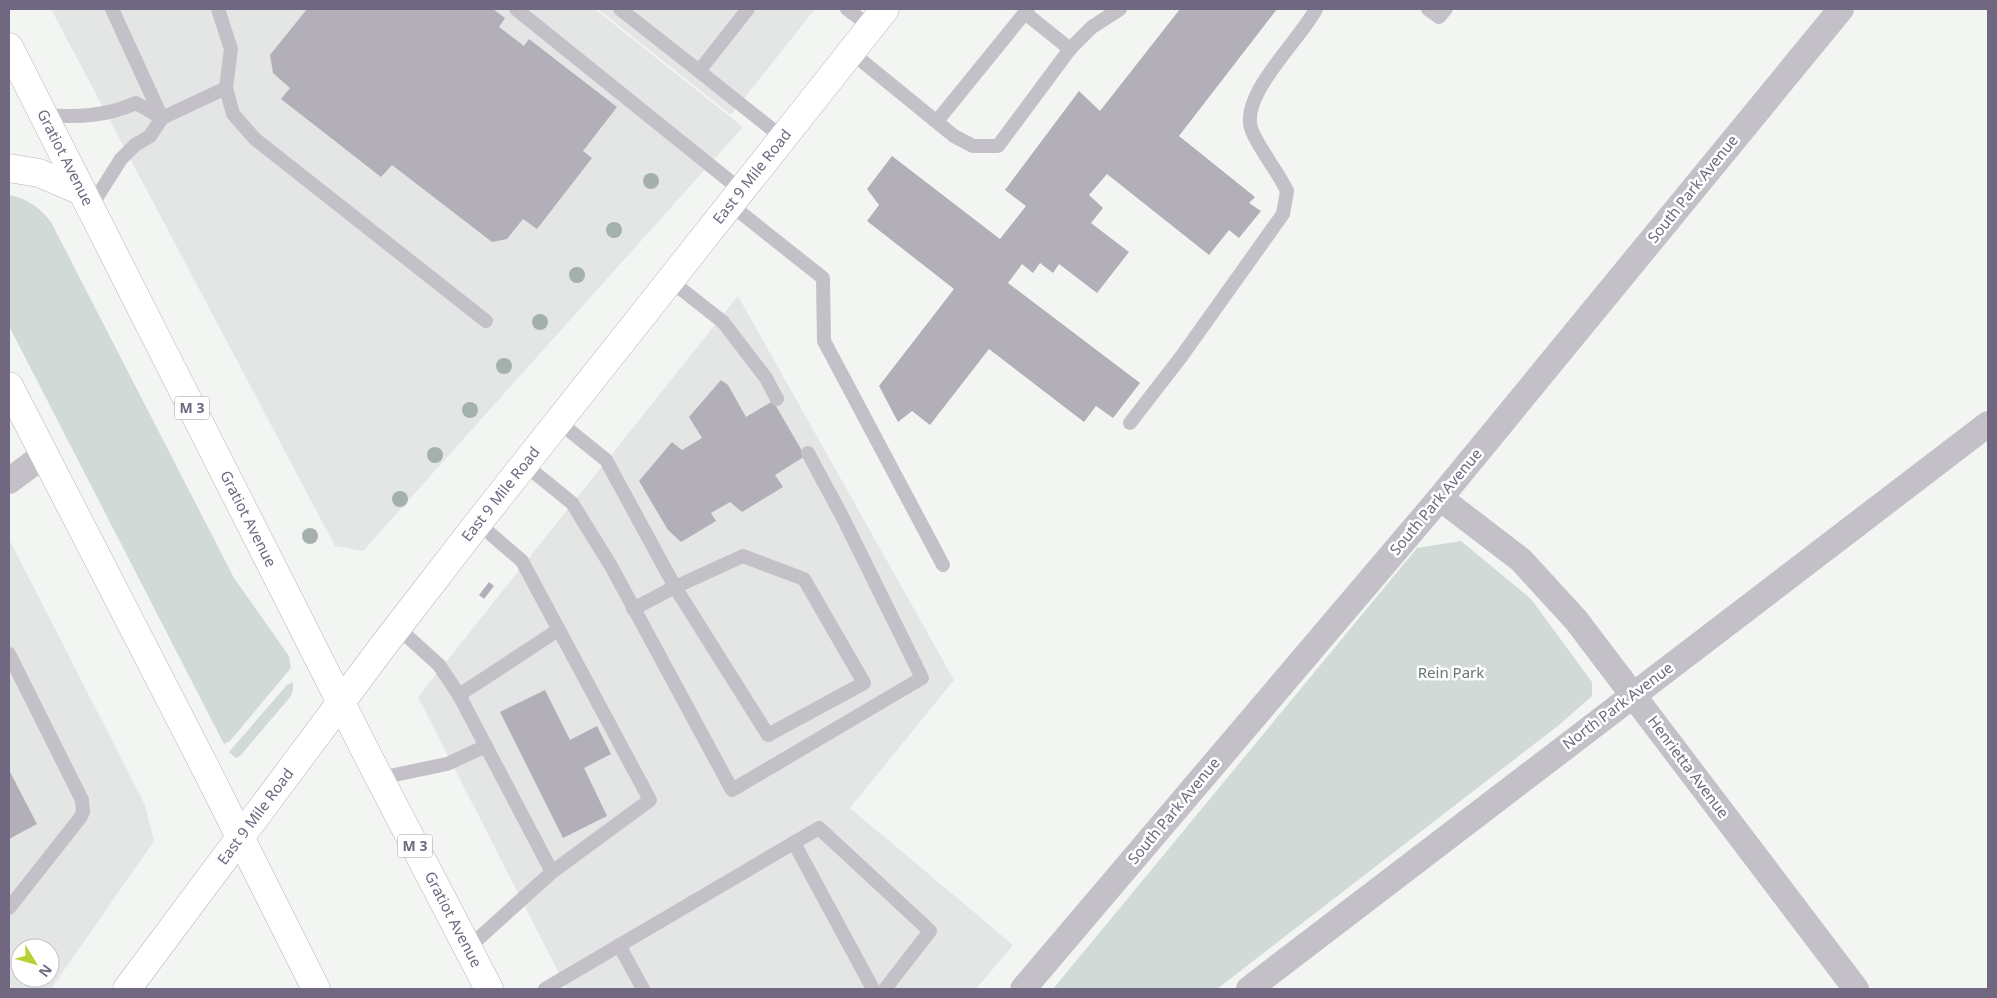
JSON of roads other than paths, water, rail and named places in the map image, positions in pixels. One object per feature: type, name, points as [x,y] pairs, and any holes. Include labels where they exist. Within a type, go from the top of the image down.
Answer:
[{"type":"main road","name":"East 9 Mile Road","points":[[127,989],[397,627],[878,18]]},
{"type":"main road","name":"Gratiot Avenue","points":[[9,47],[341,703],[489,989]]},
{"type":"main road","points":[[9,168],[39,173],[85,200]]},
{"type":"main road","points":[[9,386],[316,989]]},
{"type":"street","name":"South Park Avenue","points":[[1023,989],[1440,498],[1841,9]]},
{"type":"street","name":"North Park Avenue","points":[[1249,989],[1988,424]]},
{"type":"street","points":[[9,481],[44,455]]},
{"type":"street","name":"Henrietta Avenue","points":[[1440,498],[1521,560],[1576,620],[1856,989]]},
{"type":"lane","points":[[112,9],[162,118]]},
{"type":"lane","points":[[218,9],[231,49],[226,88],[234,114],[255,140],[486,321]]},
{"type":"lane","points":[[516,9],[648,117],[823,278],[824,341],[943,565]]},
{"type":"lane","points":[[620,9],[783,138]]},
{"type":"lane","points":[[700,71],[748,9]]},
{"type":"lane","points":[[847,9],[878,18]]},
{"type":"lane","points":[[851,52],[954,136],[973,146],[998,146],[1070,49],[1092,27],[1120,9]]},
{"type":"lane","points":[[1130,423],[1193,342],[1283,214],[1287,191],[1251,130],[1249,112],[1259,86],[1293,44],[1316,9]]},
{"type":"lane","points":[[1428,9],[1439,18],[1446,9]]},
{"type":"lane","points":[[938,122],[1027,11],[1070,49]]},
{"type":"lane","points":[[85,200],[135,145],[150,136],[162,118],[226,88]]},
{"type":"lane","points":[[44,115],[99,116],[118,111],[136,103],[162,118]]},
{"type":"lane","points":[[671,281],[723,322],[766,378],[777,399]]},
{"type":"lane","points":[[559,422],[606,460],[675,587],[768,735],[864,683],[804,579],[743,556],[675,587],[633,609]]},
{"type":"lane","points":[[524,464],[572,503],[611,566],[732,790],[922,678],[843,518],[808,453]]},
{"type":"lane","points":[[468,948],[552,872],[650,800],[522,561],[478,523]]},
{"type":"lane","points":[[397,627],[439,664],[459,695],[552,872]]},
{"type":"lane","points":[[459,695],[558,630]]},
{"type":"lane","points":[[9,654],[82,800],[83,806],[80,818],[9,908]]},
{"type":"lane","points":[[380,778],[448,764],[486,746]]},
{"type":"lane","points":[[545,989],[819,828],[930,931],[885,989]]},
{"type":"lane","points":[[794,843],[874,989]]},
{"type":"lane","points":[[619,945],[643,989]]},
{"type":"park label","name":"Rein Park","points":[[1451,673]]}]
